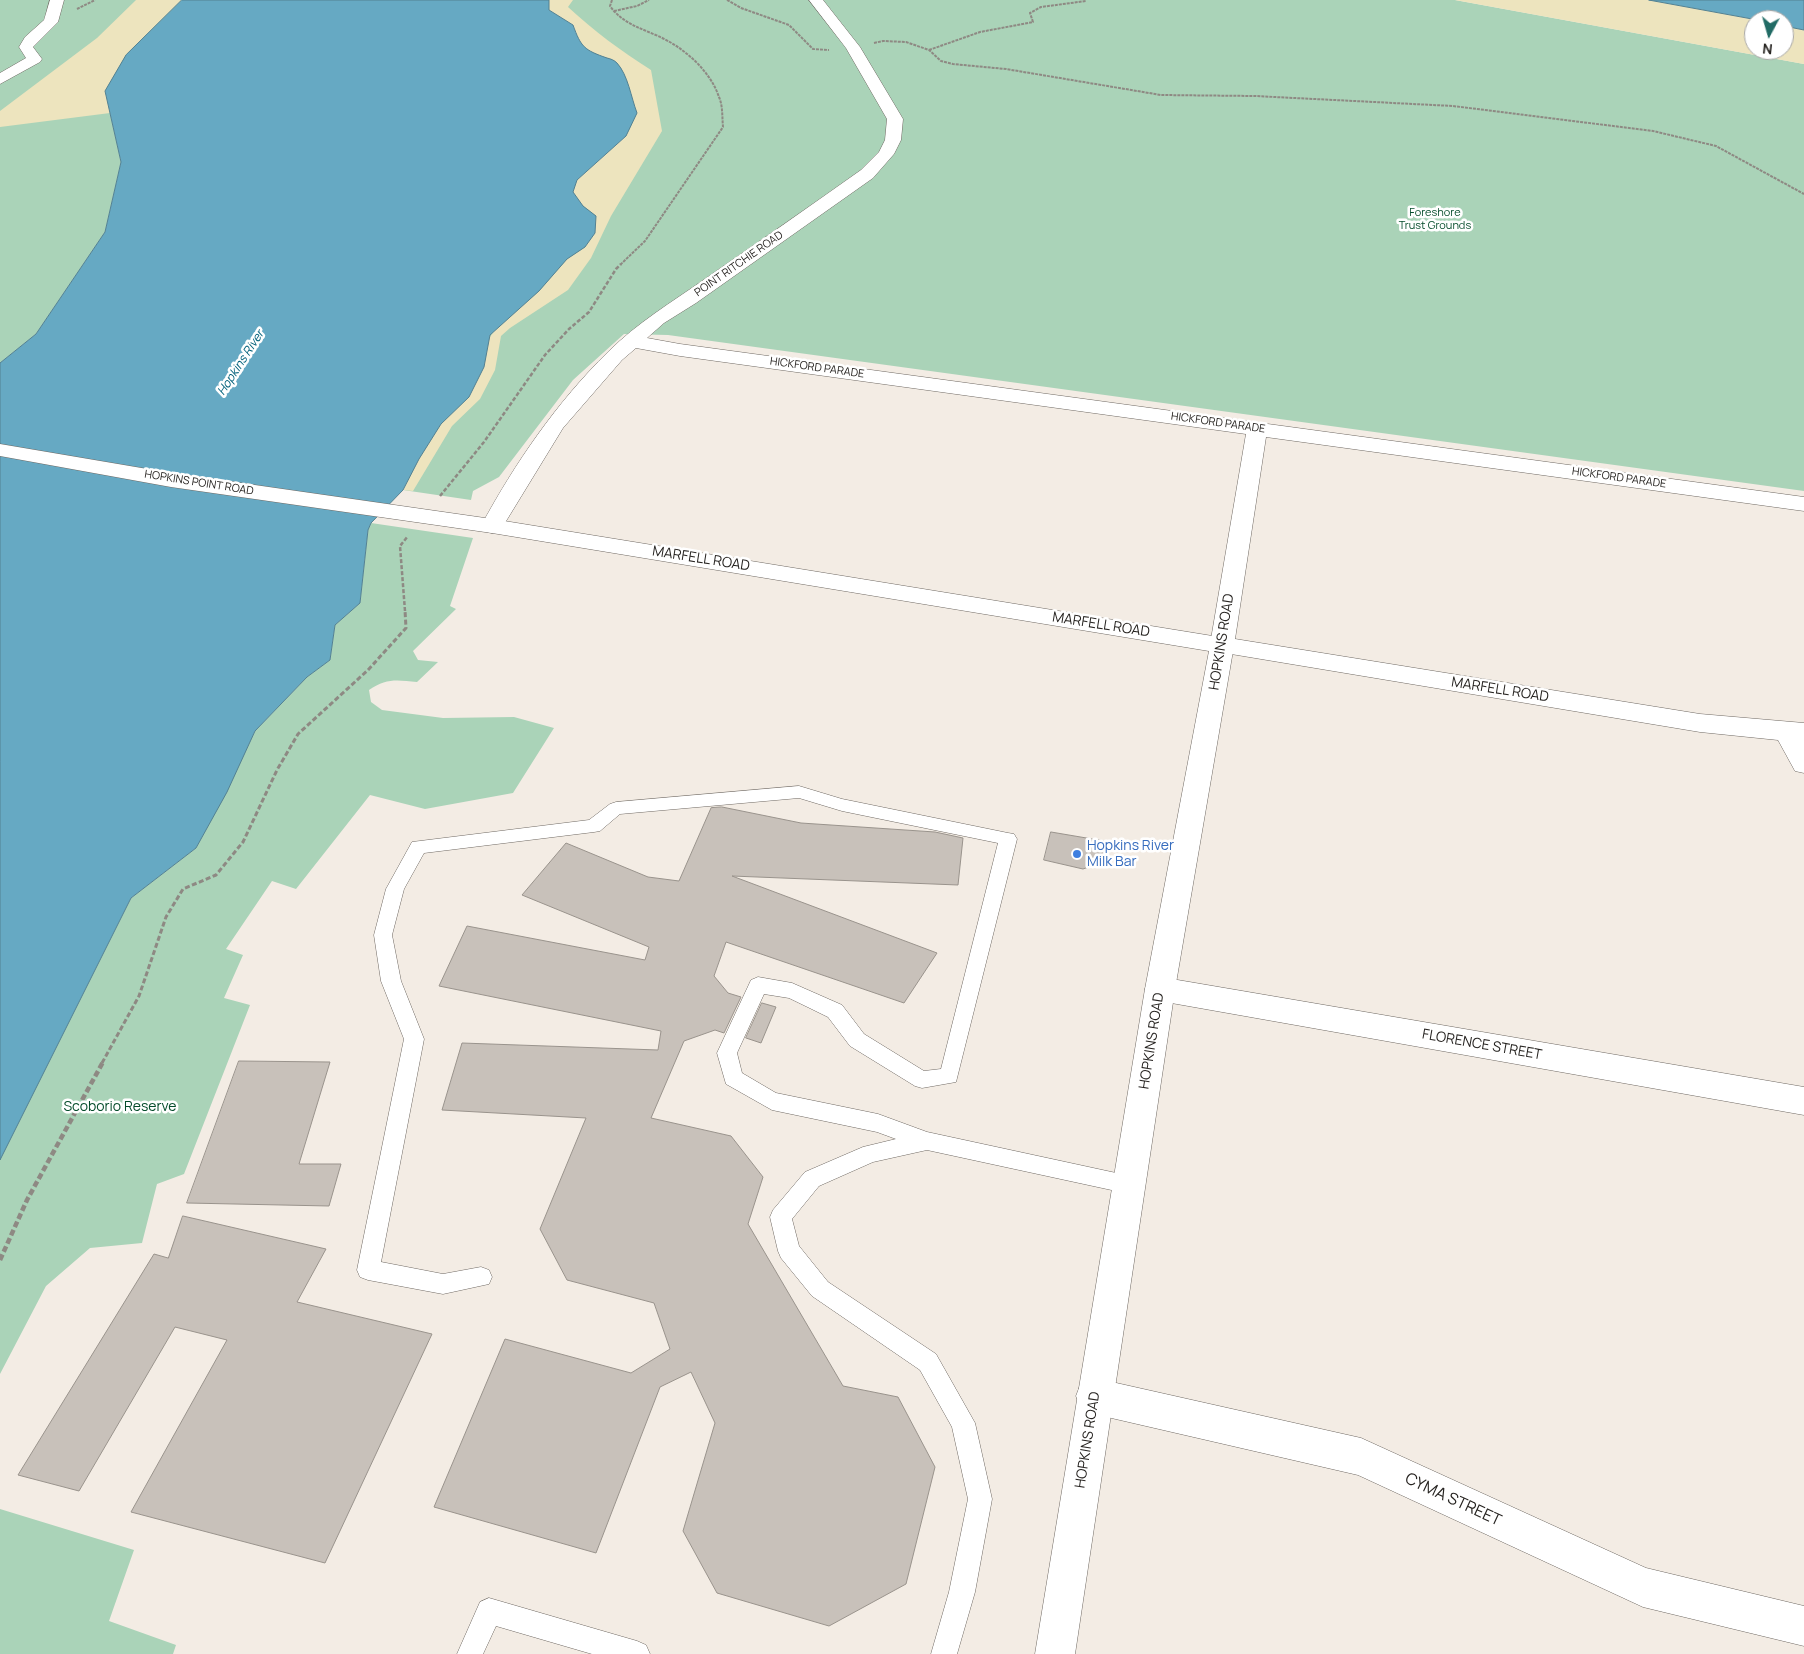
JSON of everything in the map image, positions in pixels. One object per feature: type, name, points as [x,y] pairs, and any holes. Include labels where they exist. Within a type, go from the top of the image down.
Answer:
[{"type":"street","points":[[0,79],[35,59],[26,47],[30,40],[51,22],[57,0]]},
{"type":"street","name":"POINT RITCHIE ROAD","points":[[492,526],[555,425],[615,356],[657,319],[730,271],[880,163],[892,140],[895,119],[853,47],[816,0]]},
{"type":"street","name":"HICKFORD PARADE","points":[[632,341],[680,350],[1804,504]]},
{"type":"street","name":"HOPKINS ROAD","points":[[1055,1654],[1094,1396],[1130,1185],[1160,989],[1222,645],[1257,428]]},
{"type":"street","name":"HOPKINS POINT ROAD","points":[[0,450],[171,480],[398,512]]},
{"type":"street","name":"MARFELL ROAD","points":[[398,512],[1690,721],[1796,732]]},
{"type":"street","points":[[1796,732],[1804,764]]},
{"type":"street","name":"FLORENCE STREET","points":[[1160,989],[1804,1101]]},
{"type":"street","name":"CYMA STREET","points":[[1094,1396],[1361,1457],[1643,1587],[1804,1626]]},
{"type":"lane","points":[[481,1277],[443,1284],[368,1270],[414,1039],[391,981],[383,935],[395,889],[418,847],[594,826],[616,808],[799,792],[842,805],[1008,838],[949,1076],[922,1080],[857,1040],[835,1011],[792,991],[758,985],[727,1053],[733,1078],[772,1101],[878,1124],[927,1142],[1130,1185]]},
{"type":"lane","points":[[927,1142],[870,1153],[812,1179],[781,1217],[789,1251],[820,1289],[928,1362],[963,1424],[980,1498],[962,1592],[944,1654]]},
{"type":"lane","points":[[470,1654],[489,1611],[637,1654]]},
{"type":"path","points":[[0,1260],[27,1200],[139,996],[166,917],[183,889],[216,875],[243,842],[277,770],[298,734],[368,670],[406,628],[400,546],[484,442],[545,355],[569,329],[589,312],[616,269],[645,241],[723,127],[718,93],[691,57],[665,39],[632,25],[613,11],[610,6],[612,0]]},
{"type":"path","points":[[613,11],[637,6],[649,0]]},
{"type":"path","points":[[727,0],[741,8],[789,25],[812,49],[822,51],[883,41],[906,42],[930,50],[941,61],[953,64],[1006,69],[1161,94],[1255,96],[1454,106],[1653,131],[1716,146],[1804,194]]},
{"type":"path","points":[[930,50],[951,41],[999,26],[1033,22],[1030,13],[1041,7],[1086,1]]},
{"type":"green space","points":[[0,0],[183,0],[105,91],[121,162],[105,232],[36,334],[0,363]]},
{"type":"green space","name":"Foreshore Trust Grounds","points":[[564,0],[1455,0],[1744,53],[1744,60],[1782,60],[1804,64],[1804,491],[668,335],[624,334],[573,380],[499,477],[473,491],[471,500],[403,490],[484,367],[490,335],[501,325],[626,136],[577,35]]},
{"type":"green space","name":"Scoborio Reserve","points":[[371,523],[473,538],[450,606],[456,609],[413,651],[418,660],[438,662],[417,682],[392,681],[375,686],[369,690],[371,702],[382,710],[443,718],[514,717],[554,728],[513,793],[425,809],[370,795],[296,889],[272,881],[226,949],[243,955],[224,998],[250,1005],[184,1174],[157,1184],[142,1243],[90,1248],[46,1286],[0,1374],[0,1159],[131,898],[196,848],[255,731],[307,677],[330,660],[335,625],[360,603],[368,530]]},
{"type":"green space","points":[[0,1509],[134,1550],[109,1621],[176,1645],[173,1654],[0,1654]]},
{"type":"sand","points":[[136,0],[182,0],[126,55],[105,91],[110,113],[0,127],[0,111],[97,38]]},
{"type":"sand","points":[[549,0],[573,0],[568,7],[578,16],[629,56],[651,70],[662,131],[611,216],[591,258],[568,290],[510,328],[501,336],[495,370],[480,399],[452,426],[413,491],[403,490],[427,423],[498,326],[539,291],[567,259],[585,247],[596,216],[583,206],[572,192],[577,180],[626,136],[637,113],[627,80],[621,68],[612,60],[593,53],[584,47],[573,25],[549,10]]},
{"type":"sand","points":[[1455,0],[1649,0],[1744,17],[1744,53]]},
{"type":"sand","points":[[1794,28],[1804,30],[1804,64],[1782,60],[1794,60]]},
{"type":"water","name":"Hopkins River","points":[[182,0],[549,0],[549,10],[573,25],[584,47],[593,53],[612,60],[621,68],[627,80],[637,113],[626,136],[577,180],[573,192],[583,206],[596,216],[595,233],[585,247],[567,259],[539,291],[490,335],[484,367],[469,397],[441,424],[419,459],[403,490],[371,523],[368,530],[360,603],[335,625],[330,660],[307,677],[255,731],[227,792],[196,848],[131,898],[0,1160],[0,363],[36,334],[105,232],[121,162],[105,91],[126,55]]},
{"type":"water","points":[[1649,0],[1804,0],[1804,30],[1794,28],[1794,10],[1744,10],[1744,17]]},
{"type":"building","points":[[722,807],[801,823],[935,832],[963,838],[958,885],[732,876],[937,953],[904,1003],[726,942],[714,976],[728,993],[741,997],[724,1033],[715,1030],[684,1041],[651,1118],[731,1136],[763,1177],[748,1224],[843,1386],[898,1397],[935,1467],[906,1584],[829,1626],[717,1593],[683,1531],[715,1423],[691,1372],[660,1387],[596,1553],[434,1507],[505,1339],[631,1373],[670,1349],[654,1303],[567,1280],[540,1229],[586,1118],[442,1110],[462,1043],[658,1050],[661,1031],[439,986],[467,926],[645,960],[649,947],[522,895],[566,843],[648,877],[679,881],[711,808]]},
{"type":"building","points":[[1051,832],[1110,842],[1105,861],[1083,869],[1044,860]]},
{"type":"building","points":[[762,1003],[776,1007],[761,1043],[746,1038]]},
{"type":"building","points":[[239,1061],[330,1062],[299,1164],[341,1164],[329,1206],[187,1203]]},
{"type":"building","points":[[183,1216],[326,1249],[297,1302],[432,1334],[325,1563],[131,1512],[227,1340],[175,1327],[79,1491],[18,1475],[154,1254],[168,1258]]},
{"type":"place","name":"Hopkins River Milk Bar","points":[[1077,854]]}]
